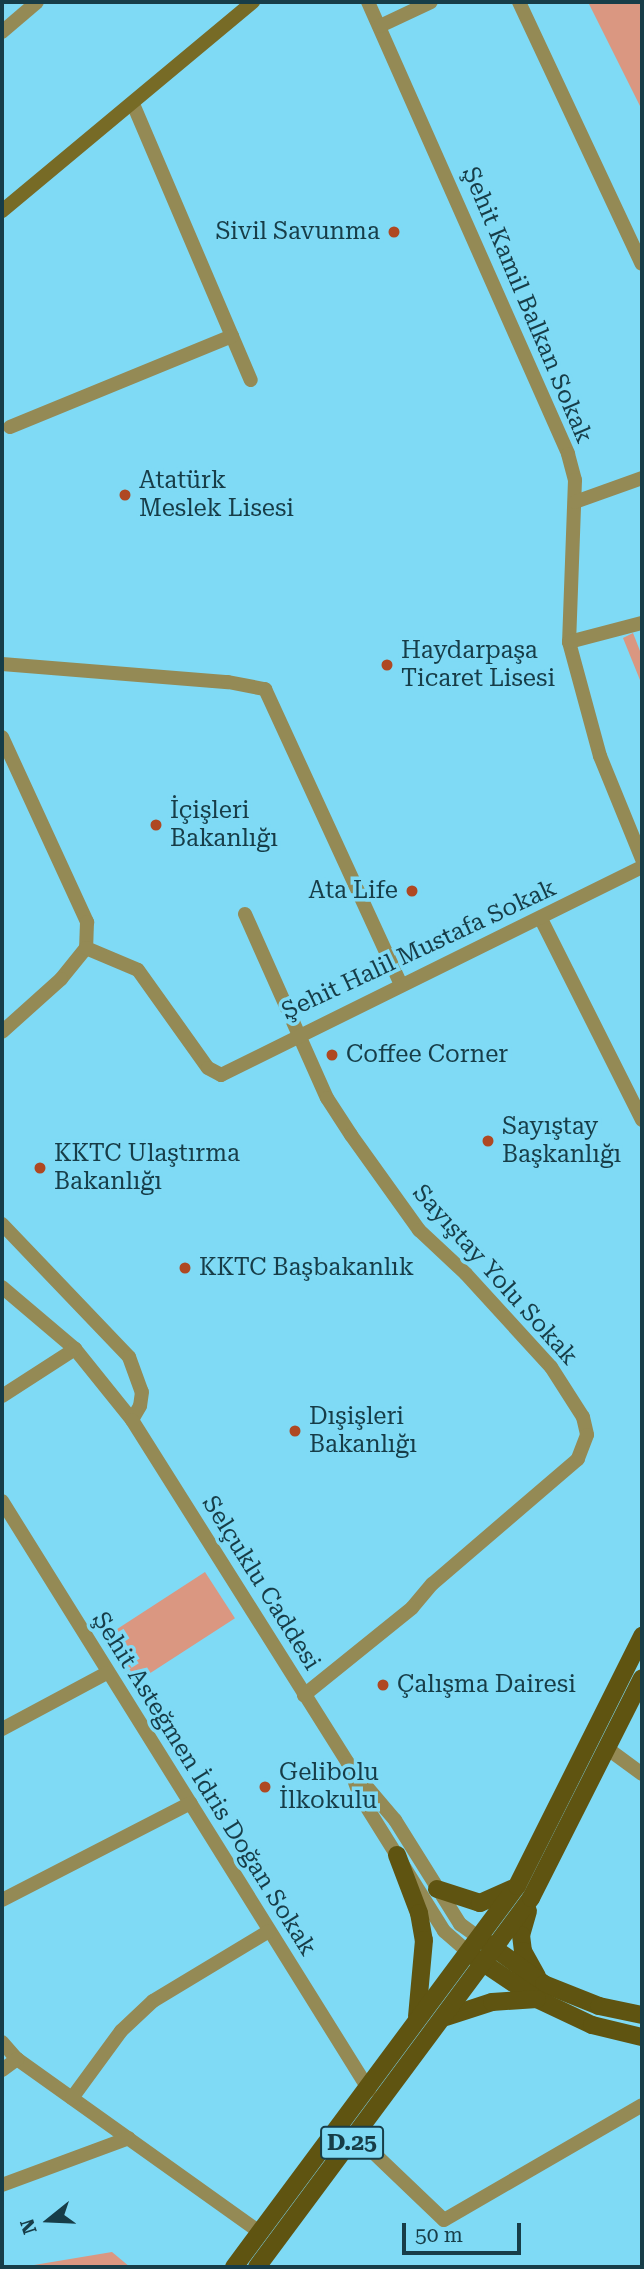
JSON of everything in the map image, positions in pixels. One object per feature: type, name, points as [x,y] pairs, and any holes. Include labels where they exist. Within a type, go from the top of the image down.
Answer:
[{"type":"main road","points":[[2,211],[253,2]]},
{"type":"main road","name":"D.25","points":[[234,2267],[258,2231],[369,2090],[417,2020],[517,1886],[642,1636]]},
{"type":"main road","name":"D.25","points":[[257,2267],[446,2017],[531,1898],[642,1678]]},
{"type":"main road","points":[[397,1855],[419,1913],[424,1940],[417,2020]]},
{"type":"main road","points":[[437,1889],[480,1903],[517,1886]]},
{"type":"main road","points":[[531,1898],[521,1935],[523,1951],[540,1992]]},
{"type":"main road","points":[[473,1945],[592,2025],[642,2037]]},
{"type":"main road","points":[[446,2017],[492,2002],[540,1992],[642,2015]]},
{"type":"street","points":[[2,32],[37,2]]},
{"type":"street","name":"Şehit Kamil Balkan Sokak","points":[[368,2],[568,454],[575,502],[569,642],[600,756],[642,859]]},
{"type":"street","points":[[380,26],[431,2]]},
{"type":"street","points":[[519,2],[642,264]]},
{"type":"street","points":[[133,104],[251,380]]},
{"type":"street","points":[[10,427],[232,336]]},
{"type":"street","points":[[575,502],[642,478]]},
{"type":"street","points":[[569,642],[642,623]]},
{"type":"street","points":[[2,664],[228,681],[265,689],[400,984]]},
{"type":"street","points":[[2,737],[87,922],[86,948],[61,979],[2,1032]]},
{"type":"street","name":"Şehit Halil Mustafa Sokak","points":[[86,948],[138,970],[217,1074],[400,984],[541,919],[642,867]]},
{"type":"street","name":"Sayıştay Yolu Sokak","points":[[245,914],[327,1098],[400,1205],[551,1367],[583,1417],[587,1435],[578,1459],[432,1584],[412,1608],[304,1695]]},
{"type":"street","points":[[541,919],[642,1120]]},
{"type":"street","points":[[2,1224],[129,1357],[142,1392],[141,1406],[132,1420]]},
{"type":"street","name":"Selçuklu Caddesi","points":[[2,1287],[75,1349],[132,1420],[352,1769],[395,1819],[473,1945]]},
{"type":"street","points":[[2,1396],[75,1349]]},
{"type":"street","name":"Şehit Asteğmen İdris Doğan Sokak","points":[[2,1501],[369,2090]]},
{"type":"street","points":[[2,1729],[107,1673]]},
{"type":"street","points":[[608,1749],[642,1774]]},
{"type":"street","name":"Selçuklu Caddesi","points":[[352,1769],[361,1798],[444,1931],[473,1945]]},
{"type":"street","points":[[2,1900],[191,1803]]},
{"type":"street","points":[[72,2098],[121,2031],[153,2001],[269,1931]]},
{"type":"street","points":[[2,2042],[17,2059],[258,2231]]},
{"type":"street","points":[[2,2070],[17,2059]]},
{"type":"street","points":[[356,2137],[444,2220],[642,2105]]},
{"type":"street","points":[[2,2185],[129,2138]]},
{"type":"shaded area","points":[[588,2],[642,2],[642,110]]},
{"type":"shaded area","points":[[633,633],[642,656],[642,685],[623,638]]},
{"type":"shaded area","points":[[205,1572],[235,1618],[132,1685],[102,1639]]},
{"type":"shaded area","points":[[112,2252],[130,2267],[22,2267]]},
{"type":"place","name":"Sivil Savunma","points":[[394,232]]},
{"type":"place","name":"Atatürk Meslek Lisesi","points":[[125,495]]},
{"type":"place","name":"Haydarpaşa Ticaret Lisesi","points":[[387,665]]},
{"type":"place","name":"İçişleri Bakanlığı","points":[[156,825]]},
{"type":"place","name":"Ata Life","points":[[412,891]]},
{"type":"place","name":"Coffee Corner","points":[[332,1055]]},
{"type":"place","name":"Sayıştay Başkanlığı","points":[[488,1141]]},
{"type":"place","name":"KKTC Ulaştırma Bakanlığı","points":[[40,1168]]},
{"type":"place","name":"KKTC Başbakanlık","points":[[185,1268]]},
{"type":"place","name":"Dışişleri Bakanlığı","points":[[295,1431]]},
{"type":"place","name":"Çalışma Dairesi","points":[[383,1685]]},
{"type":"place","name":"Gelibolu İlkokulu","points":[[265,1787]]}]
